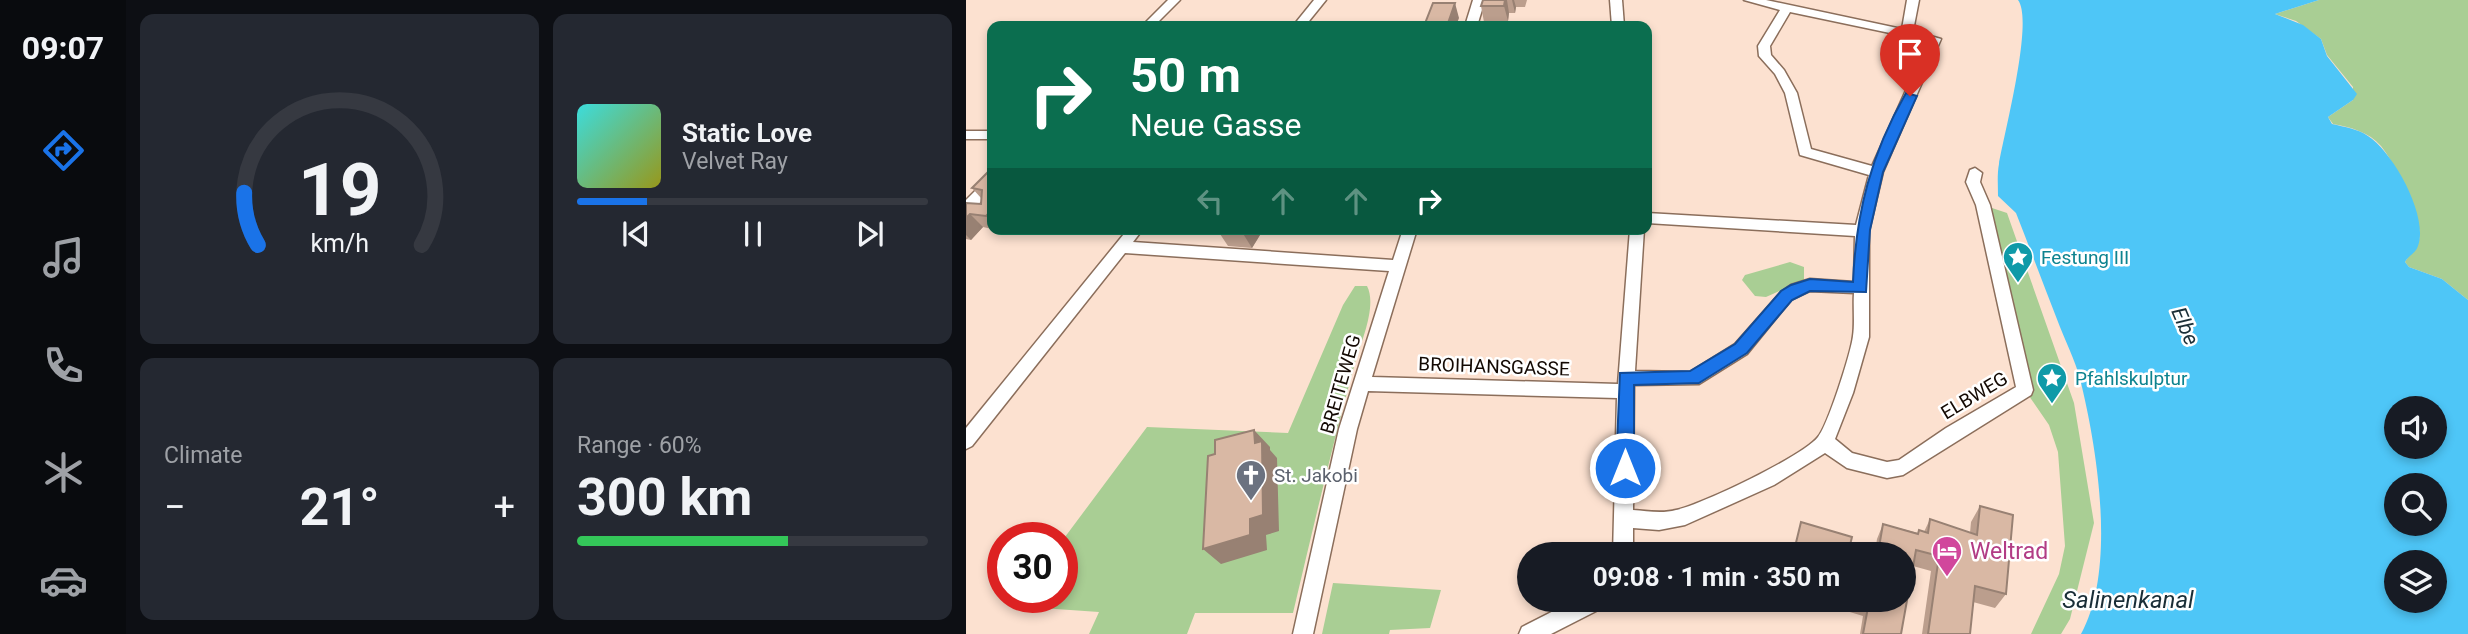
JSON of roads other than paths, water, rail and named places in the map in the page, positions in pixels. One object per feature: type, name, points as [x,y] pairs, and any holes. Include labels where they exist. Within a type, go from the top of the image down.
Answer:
[{"type":"street","points":[[1154,21],[1174,0]]},
{"type":"street","points":[[1303,21],[1320,0]]},
{"type":"street","points":[[1473,21],[1479,0]]},
{"type":"street","points":[[1616,0],[1618,21]]},
{"type":"street","points":[[1624,518],[1659,521],[1678,519],[1768,479],[1803,459],[1825,442],[1845,393],[1861,337],[1862,230],[1876,172],[1935,39],[1908,28],[1750,0]]},
{"type":"street","points":[[1908,28],[1913,0]]},
{"type":"street","points":[[1787,8],[1764,46],[1765,56],[1780,73],[1791,93],[1805,152],[1876,172]]},
{"type":"street","points":[[966,135],[987,135]]},
{"type":"street","name":"ELBWEG","points":[[1825,442],[1847,460],[1887,470],[1903,467],[1952,433],[2025,390],[1983,205],[1973,182],[1975,173]]},
{"type":"street","points":[[967,206],[987,187]]},
{"type":"street","points":[[967,206],[987,209]]},
{"type":"street","points":[[1652,218],[1862,230]]},
{"type":"street","points":[[966,441],[1131,235]]},
{"type":"street","name":"BREITEWEG","points":[[1303,634],[1361,384],[1408,235]]},
{"type":"street","points":[[1623,542],[1626,385],[1637,235]]},
{"type":"street","points":[[1122,247],[1398,266]]},
{"type":"street","name":"BROIHANSGASSE","points":[[1361,384],[1626,385],[1693,379],[1741,349],[1786,296],[1796,289],[1810,285],[1860,288]]},
{"type":"street","points":[[1529,634],[1573,612]]},
{"type":"water","points":[[2018,0],[2319,0],[2275,14],[2303,25],[2321,39],[2327,56],[2357,94],[2353,100],[2328,117],[2332,124],[2351,128],[2368,136],[2378,144],[2398,170],[2414,202],[2420,233],[2417,248],[2405,262],[2409,267],[2442,279],[2468,300],[2468,634],[2081,634],[2092,608],[2101,546],[2101,512],[2094,445],[2075,365],[2016,213],[1998,196],[1998,168],[2022,30],[2022,12]]},
{"type":"place","name":"Festung III","points":[[2018,284]]},
{"type":"place","name":"Pfahlskulptur","points":[[2052,405]]},
{"type":"place","name":"St. Jakobi","points":[[1251,502]]},
{"type":"place","name":"Weltrad","points":[[1947,578]]},
{"type":"water label","name":"Elbe","points":[[2185,326]]},
{"type":"water label","name":"Salinenkanal","points":[[2128,600]]}]
